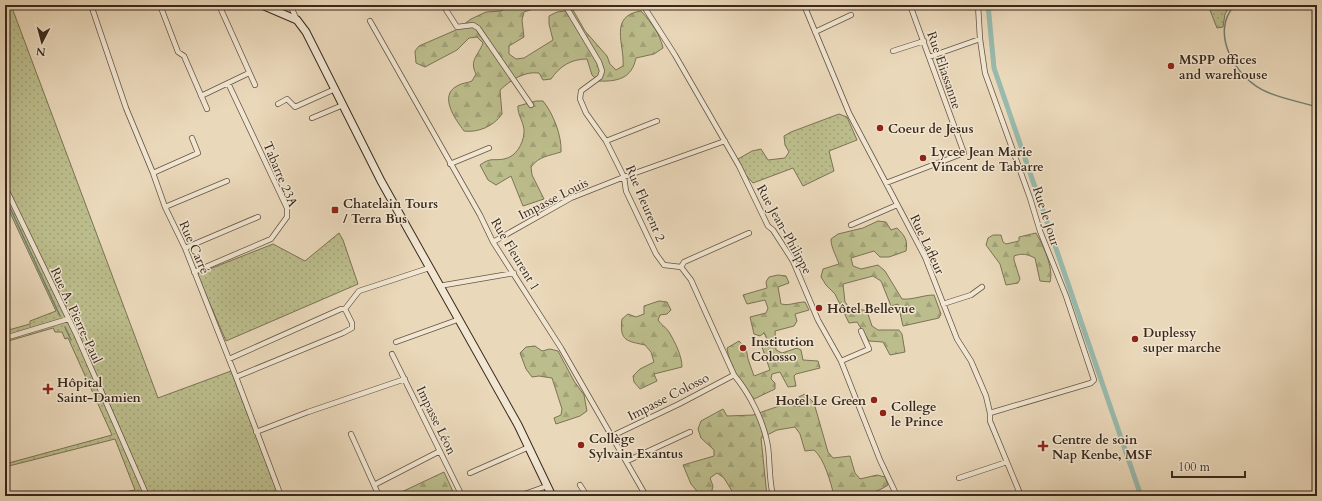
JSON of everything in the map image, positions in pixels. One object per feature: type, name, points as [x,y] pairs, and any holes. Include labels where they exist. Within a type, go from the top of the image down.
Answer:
[{"type":"main road","points":[[262,5],[297,20],[306,32],[381,182],[529,447],[552,496]]},
{"type":"street","name":"Rue Carré","points":[[91,5],[126,108],[153,173],[165,207],[185,248],[281,496]]},
{"type":"street","points":[[160,5],[178,52],[184,56],[207,109]]},
{"type":"street","points":[[219,5],[255,85]]},
{"type":"street","points":[[290,5],[297,20]]},
{"type":"street","points":[[443,5],[458,27],[473,25],[478,28],[531,105]]},
{"type":"street","name":"Rue Fleurent 2","points":[[565,5],[599,62],[602,71],[600,77],[581,91],[580,99],[586,113],[606,141],[624,177],[626,191],[656,254],[664,265],[681,267]]},
{"type":"street","name":"Rue Jean-Philippe","points":[[643,5],[675,55],[725,141],[739,166],[768,226],[773,230],[793,261],[818,320],[841,360],[880,460],[896,496]]},
{"type":"street","name":"Rue Lafleur","points":[[804,5],[849,113],[925,257],[957,339],[978,377],[990,413],[990,421],[1021,496]]},
{"type":"street","name":"Rue Eliassanne","points":[[886,183],[964,153],[910,5]]},
{"type":"street","name":"Rue le Jour","points":[[978,5],[980,39],[985,73],[1030,198],[1040,231],[1066,296],[1094,380],[1091,383],[990,413]]},
{"type":"street","points":[[815,32],[851,15]]},
{"type":"street","name":"Rue Fleurent 1","points":[[370,21],[493,242],[561,348],[646,496]]},
{"type":"street","points":[[929,57],[980,39]]},
{"type":"street","points":[[893,51],[924,41]]},
{"type":"street","points":[[201,96],[249,73]]},
{"type":"street","name":"Tabarre 23A","points":[[194,272],[272,239],[287,217],[287,208],[228,83]]},
{"type":"street","points":[[278,104],[288,100],[295,107],[335,89]]},
{"type":"street","points":[[312,118],[343,105]]},
{"type":"street","points":[[606,141],[657,121]]},
{"type":"street","points":[[153,173],[198,153],[192,138]]},
{"type":"street","name":"Impasse Louis","points":[[493,242],[571,198],[624,177],[725,141]]},
{"type":"street","points":[[450,164],[489,148]]},
{"type":"street","points":[[165,207],[227,181]]},
{"type":"street","name":"Rue A. Pierre-Paul","points":[[5,187],[68,319],[148,496]]},
{"type":"street","points":[[851,225],[897,205]]},
{"type":"street","points":[[185,248],[258,216]]},
{"type":"street","points":[[749,234],[684,262],[681,267],[691,280],[734,375],[757,412],[767,445],[773,496]]},
{"type":"street","points":[[345,310],[360,291],[429,268]]},
{"type":"street","points":[[439,286],[514,274]]},
{"type":"street","points":[[943,304],[971,295],[982,287]]},
{"type":"street","points":[[229,359],[341,309],[345,310]]},
{"type":"street","points":[[236,377],[352,328],[352,323],[345,310]]},
{"type":"street","points":[[5,338],[68,319]]},
{"type":"street","points":[[396,342],[457,320]]},
{"type":"street","points":[[841,360],[868,349],[861,331]]},
{"type":"street","name":"Impasse Léon","points":[[392,354],[462,496]]},
{"type":"street","name":"Impasse Colosso","points":[[612,436],[680,404],[734,375]]},
{"type":"street","points":[[256,432],[308,412],[405,379]]},
{"type":"street","points":[[627,461],[690,432]]},
{"type":"street","points":[[351,434],[379,496]]},
{"type":"street","points":[[470,473],[529,447]]},
{"type":"street","points":[[374,485],[440,451]]},
{"type":"street","points":[[960,478],[1007,462]]},
{"type":"street","points":[[519,496],[547,486]]},
{"type":"street","points":[[580,486],[587,496]]},
{"type":"green space","points":[[5,5],[11,5],[158,398],[231,371],[279,496],[104,496],[135,490],[115,439],[5,467],[5,464],[112,435],[68,338],[65,339],[62,332],[55,332],[53,328],[5,342],[5,331],[30,324],[30,321],[56,311],[5,202]]},
{"type":"green space","points":[[511,5],[544,5],[524,12],[522,20],[524,37],[509,46],[509,54],[516,59],[524,58],[553,40],[549,24],[549,16],[557,12],[573,10],[585,31],[607,56],[610,64],[616,70],[623,66],[620,32],[621,25],[631,14],[641,11],[655,28],[663,48],[654,54],[636,58],[634,65],[627,74],[612,81],[598,81],[592,75],[587,59],[576,60],[566,64],[558,70],[551,79],[543,80],[539,73],[528,73],[523,75],[513,80],[500,90],[502,114],[495,122],[480,130],[464,131],[450,108],[449,96],[452,90],[460,84],[472,81],[476,74],[473,65],[474,61],[483,43],[477,37],[469,38],[457,50],[425,67],[416,63],[415,51],[419,46],[456,30],[471,19],[486,12],[501,11]]},
{"type":"green space","points":[[1208,5],[1231,5],[1225,14],[1223,27],[1217,28]]},
{"type":"green space","points":[[536,101],[543,101],[553,118],[560,139],[561,152],[541,158],[531,167],[532,175],[544,199],[523,206],[511,176],[496,185],[488,180],[480,165],[490,160],[508,158],[515,153],[520,146],[524,133],[518,106]]},
{"type":"green space","points":[[839,114],[847,117],[857,140],[829,151],[834,171],[803,186],[793,168],[753,183],[744,173],[738,159],[752,151],[761,149],[768,160],[785,158],[789,152],[785,145],[784,136]]},
{"type":"green space","points":[[878,221],[886,222],[891,230],[897,228],[900,231],[907,244],[906,251],[889,257],[880,257],[874,251],[851,258],[853,266],[861,269],[878,265],[885,271],[902,299],[934,295],[941,314],[939,318],[903,326],[898,304],[891,306],[881,281],[873,276],[843,284],[845,302],[851,309],[867,311],[872,326],[878,330],[899,330],[902,334],[905,352],[890,355],[883,342],[869,341],[857,322],[849,323],[835,294],[826,285],[821,277],[823,269],[839,264],[831,239],[838,234],[863,228]]},
{"type":"green space","points":[[339,233],[343,240],[358,284],[226,341],[197,274],[273,244],[305,261]]},
{"type":"green space","points":[[1036,233],[1045,250],[1049,264],[1051,276],[1050,282],[1040,281],[1035,258],[1020,254],[1014,256],[1014,260],[1020,279],[1018,283],[1006,285],[1000,264],[986,245],[988,238],[993,235],[1001,235],[1003,242],[1006,244],[1019,241],[1019,237]]},
{"type":"green space","points":[[778,275],[786,276],[789,283],[778,287],[781,304],[787,305],[805,302],[809,310],[795,314],[797,321],[794,326],[775,331],[776,350],[782,353],[797,348],[801,350],[803,360],[818,361],[820,368],[796,374],[794,376],[796,386],[788,387],[780,372],[772,374],[771,379],[775,383],[775,389],[754,399],[737,375],[730,361],[727,348],[739,341],[746,348],[754,376],[770,370],[762,347],[769,343],[764,333],[760,336],[754,334],[750,317],[766,313],[768,308],[765,300],[747,304],[743,295],[767,288],[766,282],[769,277]]},
{"type":"green space","points":[[659,301],[667,302],[671,310],[667,314],[660,315],[658,320],[668,330],[674,340],[682,367],[654,374],[657,381],[640,389],[634,382],[633,376],[640,369],[654,362],[651,352],[645,345],[629,341],[623,336],[621,327],[622,319],[628,314],[636,317],[644,314],[644,306]]},
{"type":"green space","points":[[535,346],[542,351],[550,349],[558,351],[574,381],[584,395],[587,411],[580,416],[556,424],[554,418],[561,415],[562,409],[552,378],[539,376],[532,377],[526,369],[520,353],[526,347]]},
{"type":"green space","points":[[805,394],[814,403],[828,452],[833,458],[850,456],[855,473],[860,479],[877,475],[885,477],[888,485],[882,489],[869,493],[834,496],[829,478],[821,459],[814,450],[805,451],[800,434],[795,427],[777,430],[761,438],[767,496],[735,496],[724,478],[717,473],[710,478],[713,486],[711,494],[701,496],[691,484],[683,465],[714,456],[714,450],[701,438],[698,429],[701,421],[723,409],[727,416],[753,415],[782,405]]},
{"type":"green space","points":[[444,472],[455,496],[393,496]]},
{"type":"waterway","points":[[988,5],[994,68],[1141,496]]},
{"type":"waterway","points":[[1235,5],[1227,16],[1224,29],[1225,42],[1237,67],[1256,86],[1267,92],[1286,99],[1317,107]]},
{"type":"waterway","points":[[5,197],[60,316]]},
{"type":"waterway","points":[[65,327],[71,340]]},
{"type":"waterway","points":[[110,406],[129,450]]},
{"type":"place","name":"MSPP offices and warehouse","points":[[1171,66]]},
{"type":"place","name":"Coeur de Jesus","points":[[880,128]]},
{"type":"place","name":"Lycee Jean Marie Vincent de Tabarre","points":[[923,158]]},
{"type":"place","name":"Chatelain Tours / Terra Bus","points":[[335,210]]},
{"type":"place","name":"Hôtel Bellevue","points":[[819,308]]},
{"type":"place","name":"Duplessy super marche","points":[[1135,339]]},
{"type":"place","name":"Institution Colosso","points":[[743,348]]},
{"type":"place","name":"Hôpital Saint-Damien","points":[[48,389]]},
{"type":"place","name":"Hotel Le Green","points":[[874,400]]},
{"type":"place","name":"College le Prince","points":[[883,413]]},
{"type":"place","name":"Collège Sylvain Exantus","points":[[581,445]]},
{"type":"place","name":"Centre de soin Nap Kenbe, MSF","points":[[1043,446]]}]
